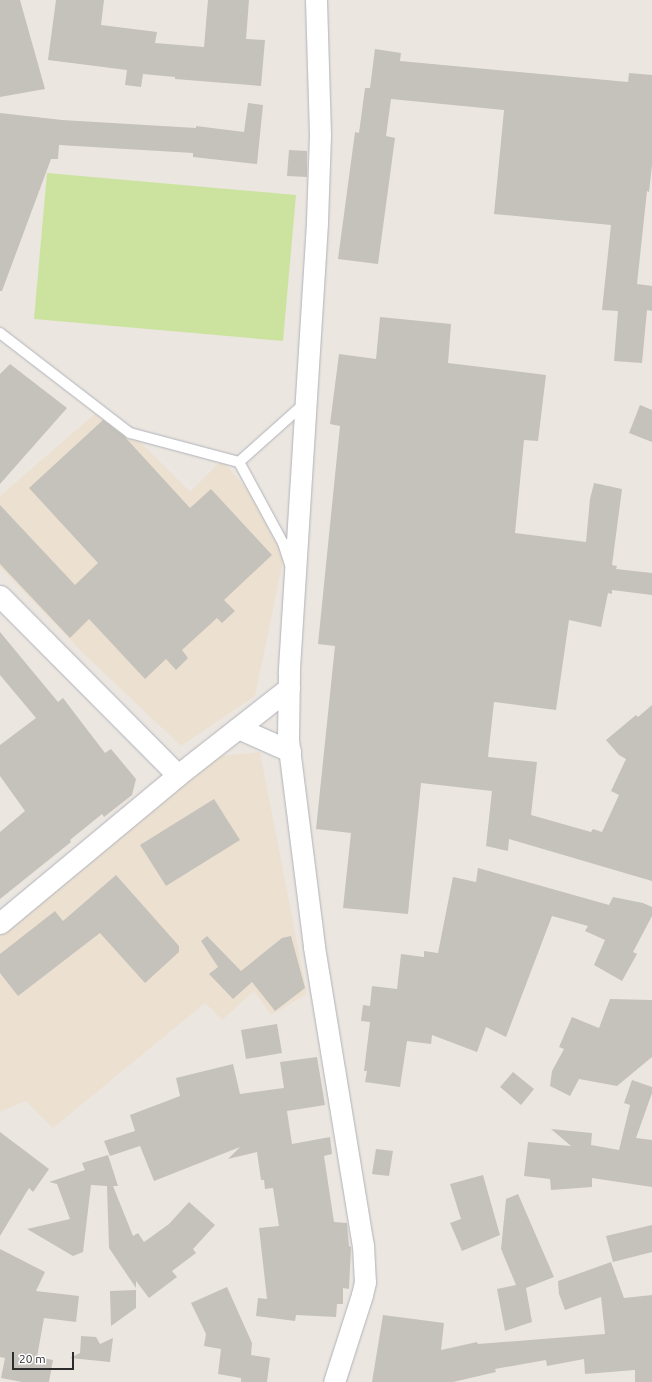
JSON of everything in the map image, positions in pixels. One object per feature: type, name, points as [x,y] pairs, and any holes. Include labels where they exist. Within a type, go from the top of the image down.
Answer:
[{"type":"street","points":[[316,0],[320,134],[317,223],[289,688],[290,751],[314,947],[364,1245],[365,1282],[334,1382]]},
{"type":"street","points":[[0,596],[178,775]]},
{"type":"street","points":[[0,923],[178,775],[289,688]]},
{"type":"street","points":[[238,728],[290,751]]},
{"type":"lane","points":[[0,333],[130,433],[239,462],[283,543],[295,581]]},
{"type":"lane","points":[[239,462],[306,402]]},
{"type":"shaded area","points":[[104,406],[190,492],[222,460],[288,537],[255,696],[181,746],[83,653],[0,567],[0,496]]},
{"type":"shaded area","points":[[260,752],[307,994],[271,1015],[254,991],[222,1020],[205,1003],[53,1128],[26,1101],[0,1112],[0,935],[220,756]]},
{"type":"green space","points":[[47,173],[296,195],[283,341],[34,319]]},
{"type":"building","points":[[0,0],[20,0],[45,89],[0,97]]},
{"type":"building","points":[[56,0],[104,0],[101,25],[157,32],[155,43],[204,47],[208,0],[249,0],[246,39],[265,40],[261,86],[175,79],[175,77],[143,74],[141,87],[125,85],[127,70],[48,60]]},
{"type":"building","points":[[375,49],[401,53],[400,61],[628,82],[629,73],[652,75],[652,165],[649,192],[647,191],[637,284],[652,286],[652,311],[647,310],[642,363],[614,361],[618,311],[602,310],[611,225],[494,214],[504,110],[391,99],[386,136],[395,138],[378,264],[338,259],[355,132],[359,133],[365,88],[370,88]]},
{"type":"building","points":[[248,103],[263,105],[257,164],[193,157],[193,153],[59,145],[58,159],[51,159],[2,291],[0,291],[0,113],[62,120],[196,128],[196,126],[244,132]]},
{"type":"building","points":[[289,150],[307,151],[307,177],[287,176]]},
{"type":"building","points":[[380,317],[451,324],[448,363],[546,375],[538,441],[524,440],[515,533],[586,542],[590,499],[594,483],[622,489],[612,565],[617,566],[616,569],[652,573],[652,595],[612,590],[612,594],[608,593],[601,627],[569,620],[556,710],[494,702],[488,757],[537,762],[531,815],[591,832],[593,829],[602,832],[619,795],[611,791],[626,759],[619,755],[606,740],[636,715],[638,717],[652,705],[652,881],[509,839],[508,851],[486,846],[492,791],[421,783],[408,914],[343,908],[351,833],[316,829],[335,646],[318,644],[340,426],[330,424],[339,354],[376,359]]},
{"type":"building","points":[[10,364],[67,408],[0,484],[0,374]]},
{"type":"building","points":[[640,405],[652,410],[652,442],[629,433]]},
{"type":"building","points":[[103,420],[124,436],[190,508],[211,489],[272,555],[224,600],[235,611],[222,623],[217,618],[182,650],[188,658],[176,670],[166,659],[145,679],[89,619],[70,638],[0,564],[0,505],[75,585],[98,563],[29,488]]},
{"type":"building","points":[[0,632],[58,702],[63,698],[105,753],[111,749],[136,779],[132,795],[104,817],[102,814],[70,840],[71,842],[0,899],[0,832],[25,811],[0,776],[0,745],[36,718],[0,675]]},
{"type":"building","points":[[214,799],[240,840],[166,886],[140,845]]},
{"type":"building","points":[[478,868],[609,905],[613,897],[643,903],[652,907],[652,916],[633,952],[637,954],[622,981],[594,965],[605,940],[585,931],[588,926],[552,916],[506,1037],[486,1027],[477,1052],[432,1035],[431,1044],[407,1041],[400,1087],[365,1082],[367,1071],[364,1071],[370,1022],[361,1021],[363,1005],[370,1006],[372,986],[397,989],[401,954],[424,957],[424,951],[438,953],[453,877],[476,882]]},
{"type":"building","points":[[116,875],[179,946],[179,952],[145,983],[100,933],[18,996],[0,973],[0,954],[55,911],[63,921]]},
{"type":"building","points":[[207,936],[241,971],[282,938],[291,936],[305,988],[275,1011],[252,982],[233,999],[209,974],[218,967],[201,941]]},
{"type":"building","points":[[610,999],[652,1000],[652,1057],[617,1086],[579,1079],[570,1096],[550,1086],[552,1071],[564,1049],[559,1047],[572,1017],[599,1028]]},
{"type":"building","points":[[277,1024],[282,1053],[246,1059],[241,1030]]},
{"type":"building","points":[[317,1057],[325,1105],[287,1111],[292,1144],[330,1137],[332,1154],[324,1156],[334,1222],[347,1223],[349,1246],[351,1247],[349,1289],[343,1288],[343,1304],[337,1304],[336,1317],[296,1315],[295,1321],[256,1316],[258,1298],[267,1299],[259,1228],[279,1226],[273,1188],[265,1189],[264,1180],[261,1180],[257,1152],[228,1159],[240,1147],[154,1181],[140,1146],[110,1156],[104,1141],[135,1131],[130,1115],[180,1096],[176,1078],[233,1064],[240,1094],[284,1088],[280,1062]]},
{"type":"building","points":[[513,1072],[534,1089],[521,1105],[500,1087]]},
{"type":"building","points":[[632,1080],[652,1087],[652,1093],[636,1138],[652,1140],[652,1187],[592,1178],[592,1187],[551,1190],[550,1179],[524,1176],[528,1142],[571,1146],[551,1129],[592,1133],[591,1145],[619,1150],[630,1105],[624,1103]]},
{"type":"building","points":[[0,1132],[49,1169],[33,1192],[29,1188],[0,1236]]},
{"type":"building","points":[[376,1149],[393,1151],[389,1176],[372,1174]]},
{"type":"building","points":[[108,1155],[118,1186],[113,1186],[133,1236],[138,1233],[144,1242],[169,1224],[189,1202],[215,1225],[193,1249],[196,1253],[172,1271],[177,1277],[149,1298],[136,1281],[136,1288],[109,1248],[107,1186],[91,1185],[83,1252],[73,1256],[27,1229],[70,1219],[57,1184],[49,1182],[85,1170],[82,1163]]},
{"type":"building","points":[[483,1175],[500,1235],[462,1251],[450,1223],[461,1219],[450,1184]]},
{"type":"building","points":[[518,1194],[554,1277],[526,1288],[532,1322],[505,1331],[497,1289],[516,1285],[501,1249],[506,1199]]},
{"type":"building","points":[[652,1225],[652,1252],[613,1262],[606,1236]]},
{"type":"building","points":[[0,1249],[45,1272],[36,1291],[79,1296],[76,1322],[44,1318],[37,1357],[53,1360],[49,1382],[22,1382],[1,1378],[5,1358],[0,1357]]},
{"type":"building","points":[[611,1262],[624,1298],[652,1295],[652,1382],[635,1382],[635,1370],[585,1374],[584,1359],[547,1366],[546,1360],[495,1369],[496,1372],[453,1382],[372,1382],[383,1315],[444,1323],[441,1350],[477,1342],[478,1344],[605,1334],[601,1297],[565,1310],[559,1294],[558,1281]]},
{"type":"building","points":[[227,1287],[252,1343],[251,1355],[270,1358],[267,1382],[241,1382],[241,1378],[218,1374],[221,1349],[204,1346],[206,1334],[191,1303]]},
{"type":"building","points":[[136,1290],[136,1308],[111,1326],[110,1291]]},
{"type":"building","points":[[81,1336],[96,1337],[100,1344],[113,1338],[110,1362],[70,1358],[80,1353]]}]
